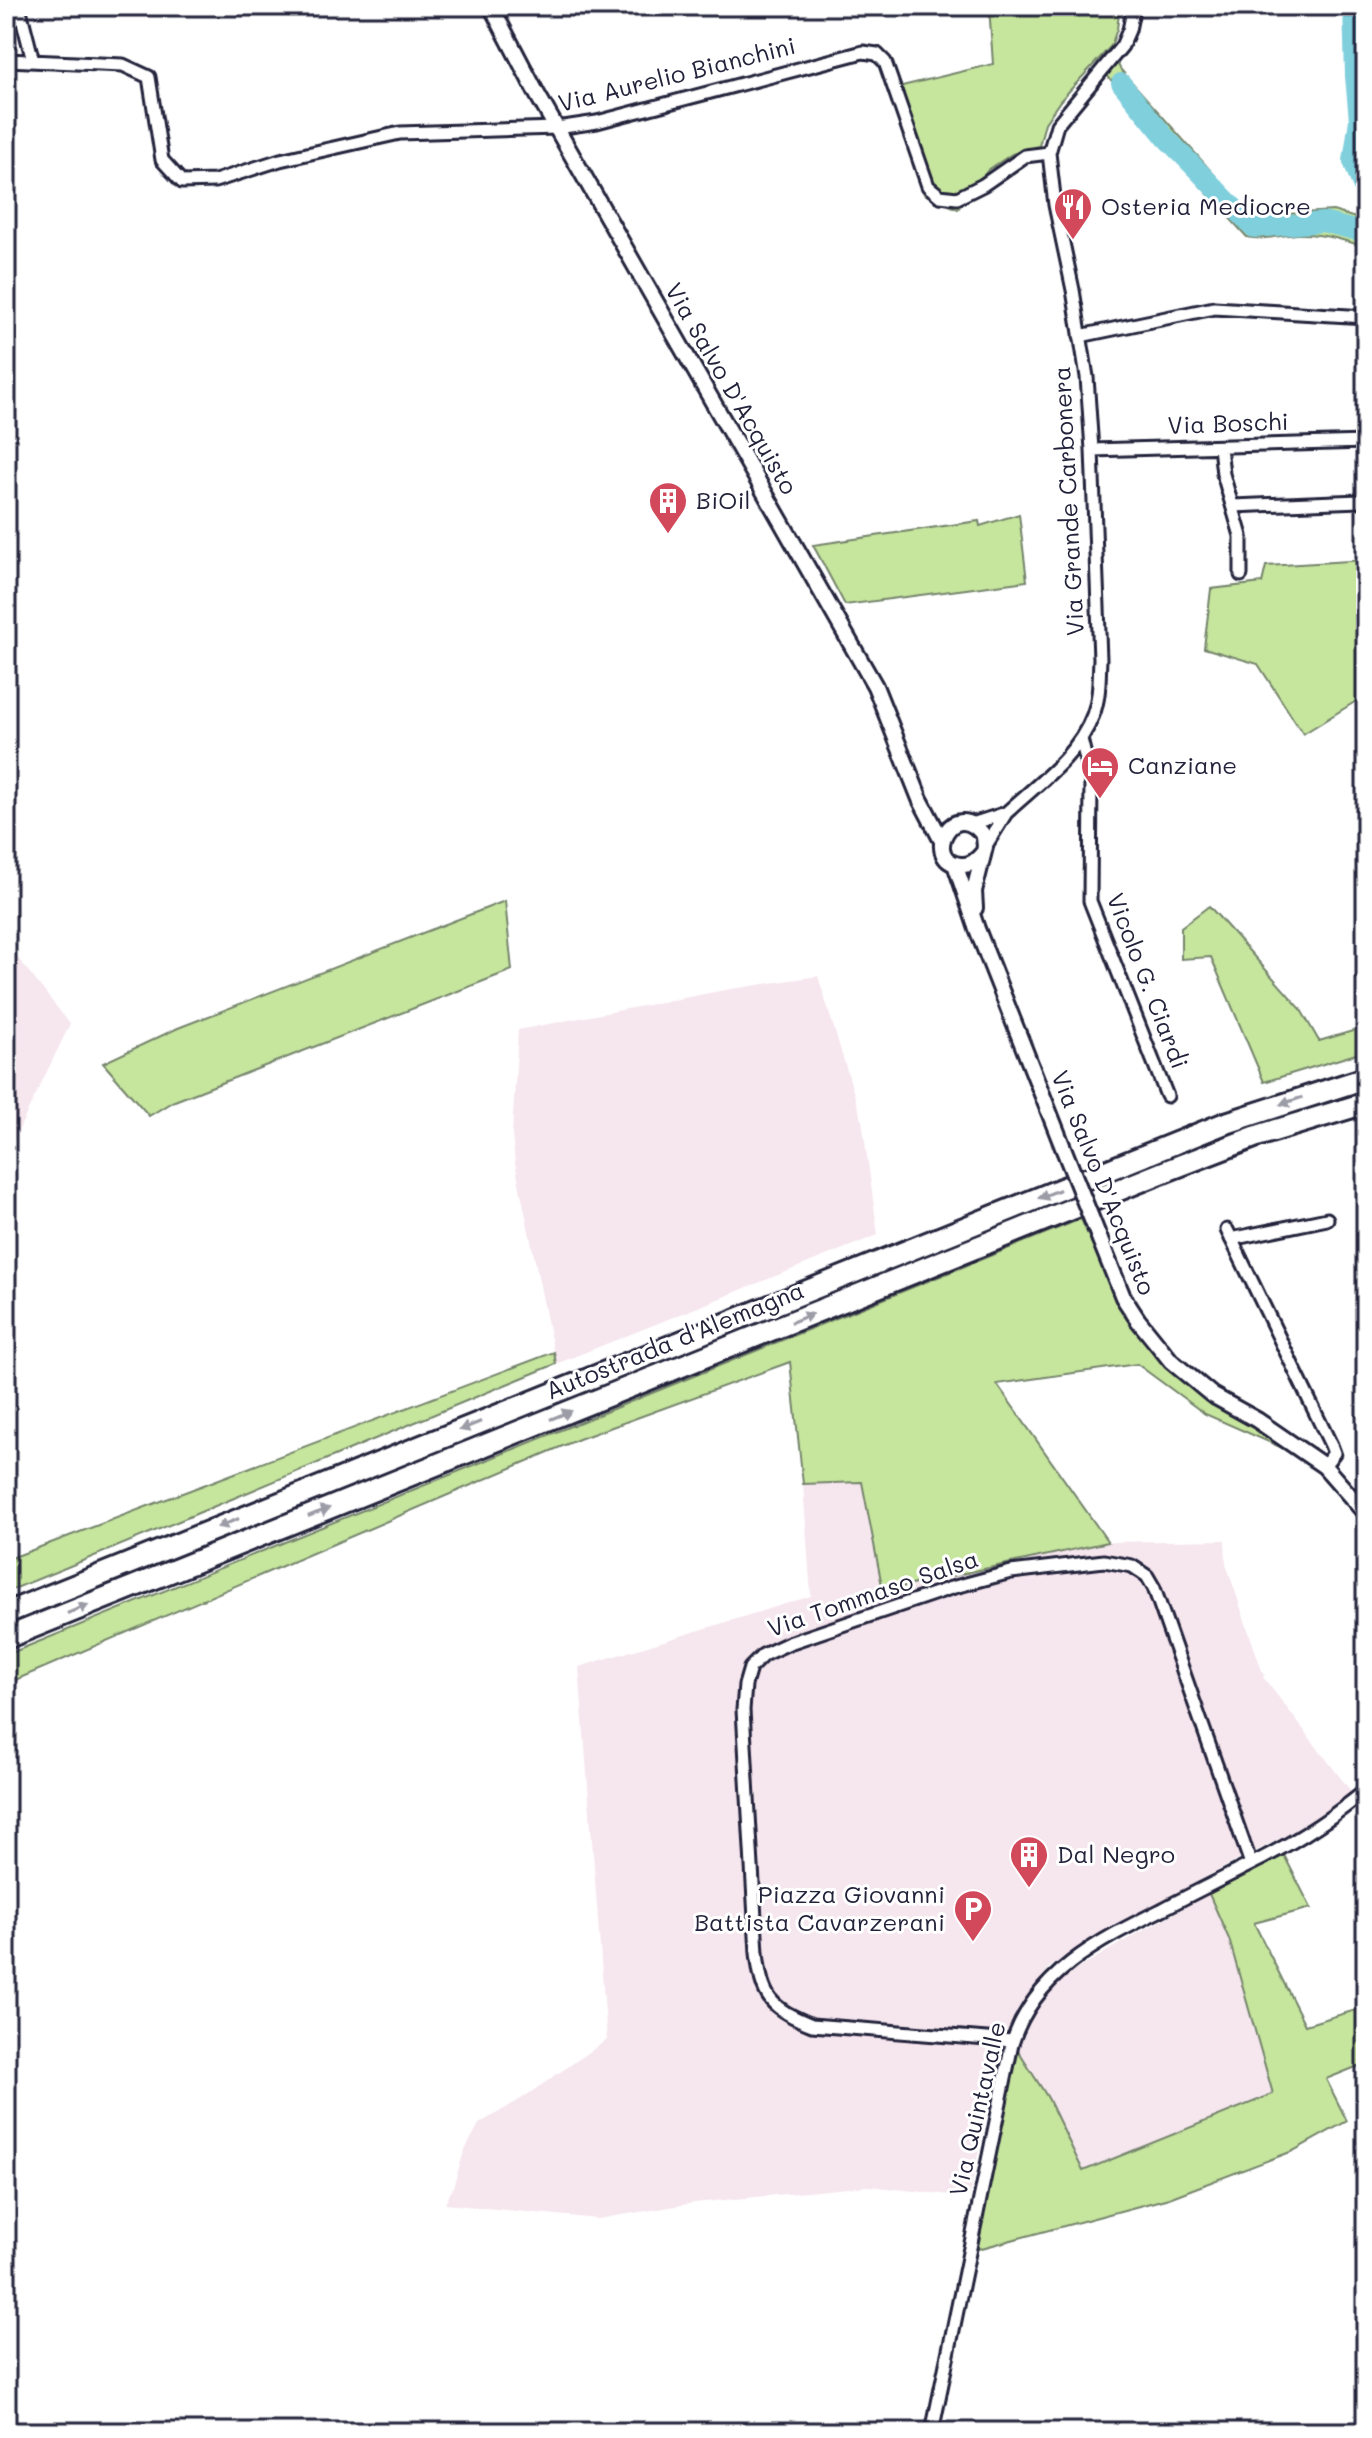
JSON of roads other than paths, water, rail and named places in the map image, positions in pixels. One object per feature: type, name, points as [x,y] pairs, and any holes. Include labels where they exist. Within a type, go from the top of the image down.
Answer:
[{"type":"highway","name":"Autostrada d'Alemagna","points":[[6,1613],[1223,1124],[1366,1078]]},
{"type":"highway","name":"Autostrada d'Alemagna","points":[[6,1638],[1171,1169],[1257,1136],[1366,1103]]},
{"type":"street","points":[[19,6],[33,61]]},
{"type":"street","name":"Via Salvo D'Acquisto","points":[[491,6],[537,94],[875,686],[920,799],[942,841],[946,857],[955,864],[977,929],[1123,1297],[1171,1361],[1212,1395],[1257,1420],[1324,1466],[1366,1514]]},
{"type":"street","points":[[1049,153],[1057,125],[1122,46],[1134,6]]},
{"type":"street","name":"Via Aurelio Bianchini","points":[[6,60],[123,65],[149,77],[162,160],[182,182],[215,181],[280,160],[400,133],[557,128],[597,122],[871,51],[885,62],[928,186],[940,196],[957,198],[983,185],[1025,156],[1049,153]]},
{"type":"street","name":"Via Grande Carbonera","points":[[984,851],[1006,813],[1081,739],[1093,715],[1099,692],[1087,377],[1055,205],[1049,153]]},
{"type":"street","points":[[1080,336],[1214,308],[1366,317]]},
{"type":"street","name":"Via Boschi","points":[[1092,450],[1366,442]]},
{"type":"street","points":[[1220,447],[1223,474],[1241,536],[1241,575]]},
{"type":"street","points":[[1233,506],[1360,501]]},
{"type":"street","name":"Vicolo G. Ciardi","points":[[1081,739],[1091,780],[1090,901],[1167,1096]]},
{"type":"street","points":[[920,799],[937,816],[966,823],[984,836],[984,851],[976,862],[965,866],[955,864]]},
{"type":"street","name":"Via Grande Carbonera","points":[[966,823],[1006,813]]},
{"type":"street","points":[[942,841],[951,826],[966,823]]},
{"type":"street","name":"Via Salvo D'Acquisto","points":[[977,929],[974,891],[984,851]]},
{"type":"street","points":[[1324,1466],[1334,1453],[1331,1445],[1229,1234],[1327,1219]]},
{"type":"street","name":"Via Tommaso Salsa","points":[[1012,2041],[812,2025],[791,2017],[773,2003],[761,1984],[757,1953],[743,1710],[750,1668],[763,1655],[789,1643],[951,1588],[1011,1572],[1104,1561],[1132,1566],[1147,1576],[1154,1588],[1251,1864]]},
{"type":"street","name":"Via Quintavalle","points":[[932,2432],[1012,2041],[1021,2018],[1042,1988],[1083,1952],[1316,1827],[1366,1790]]},
{"type":"waterway","points":[[1353,6],[1359,120],[1353,161],[1366,196]]},
{"type":"waterway","points":[[1121,83],[1166,138],[1254,228],[1323,222],[1366,233]]},
{"type":"place","name":"Osteria Mediocre","points":[[1073,241]]},
{"type":"place","name":"BiOil","points":[[668,535]]},
{"type":"place","name":"Canziane","points":[[1100,800]]},
{"type":"place","name":"Dal Negro","points":[[1029,1889]]},
{"type":"place","name":"Piazza Giovanni Battista Cavarzerani","points":[[973,1943]]}]
